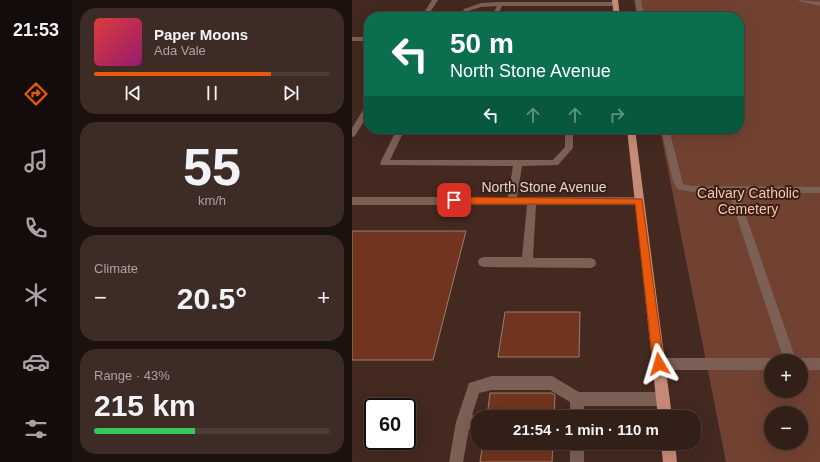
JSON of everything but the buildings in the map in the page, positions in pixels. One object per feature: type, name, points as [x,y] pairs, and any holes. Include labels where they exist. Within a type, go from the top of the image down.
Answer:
[{"type":"main road","points":[[616,2],[617,12]]},
{"type":"main road","points":[[632,134],[664,410]]},
{"type":"main road","points":[[669,450],[670,462]]},
{"type":"street","points":[[427,12],[435,0]]},
{"type":"street","points":[[638,0],[640,12]]},
{"type":"street","points":[[801,0],[819,5]]},
{"type":"street","points":[[465,12],[466,10],[481,5],[499,6],[616,2]]},
{"type":"street","points":[[496,12],[499,6]]},
{"type":"street","points":[[499,6],[504,12]]},
{"type":"street","points":[[352,39],[364,39]]},
{"type":"street","points":[[352,134],[364,115]]},
{"type":"street","points":[[398,134],[384,163],[555,163],[569,148],[569,134]]},
{"type":"street","points":[[667,134],[677,181],[680,187],[692,190],[820,190]]},
{"type":"street","points":[[512,200],[518,164]]},
{"type":"street","points":[[733,190],[788,354]]},
{"type":"street","name":"North Stone Avenue","points":[[352,201],[639,201]]},
{"type":"street","points":[[527,262],[532,201]]},
{"type":"street","points":[[483,262],[591,263]]},
{"type":"street","points":[[659,364],[764,364]]},
{"type":"street","points":[[808,364],[820,364]]},
{"type":"street","points":[[456,462],[463,422],[474,388],[492,383],[552,383],[577,399],[663,399]]},
{"type":"street","points":[[577,399],[577,410]]},
{"type":"street","points":[[463,422],[471,422]]},
{"type":"street","points":[[577,450],[577,462]]},
{"type":"green space","name":"Calvary Catholic Cemetery","points":[[634,0],[820,0],[820,462],[726,462],[661,134],[744,134],[744,12],[636,12]]},
{"type":"route","points":[[454,200],[639,201],[659,364]]}]
